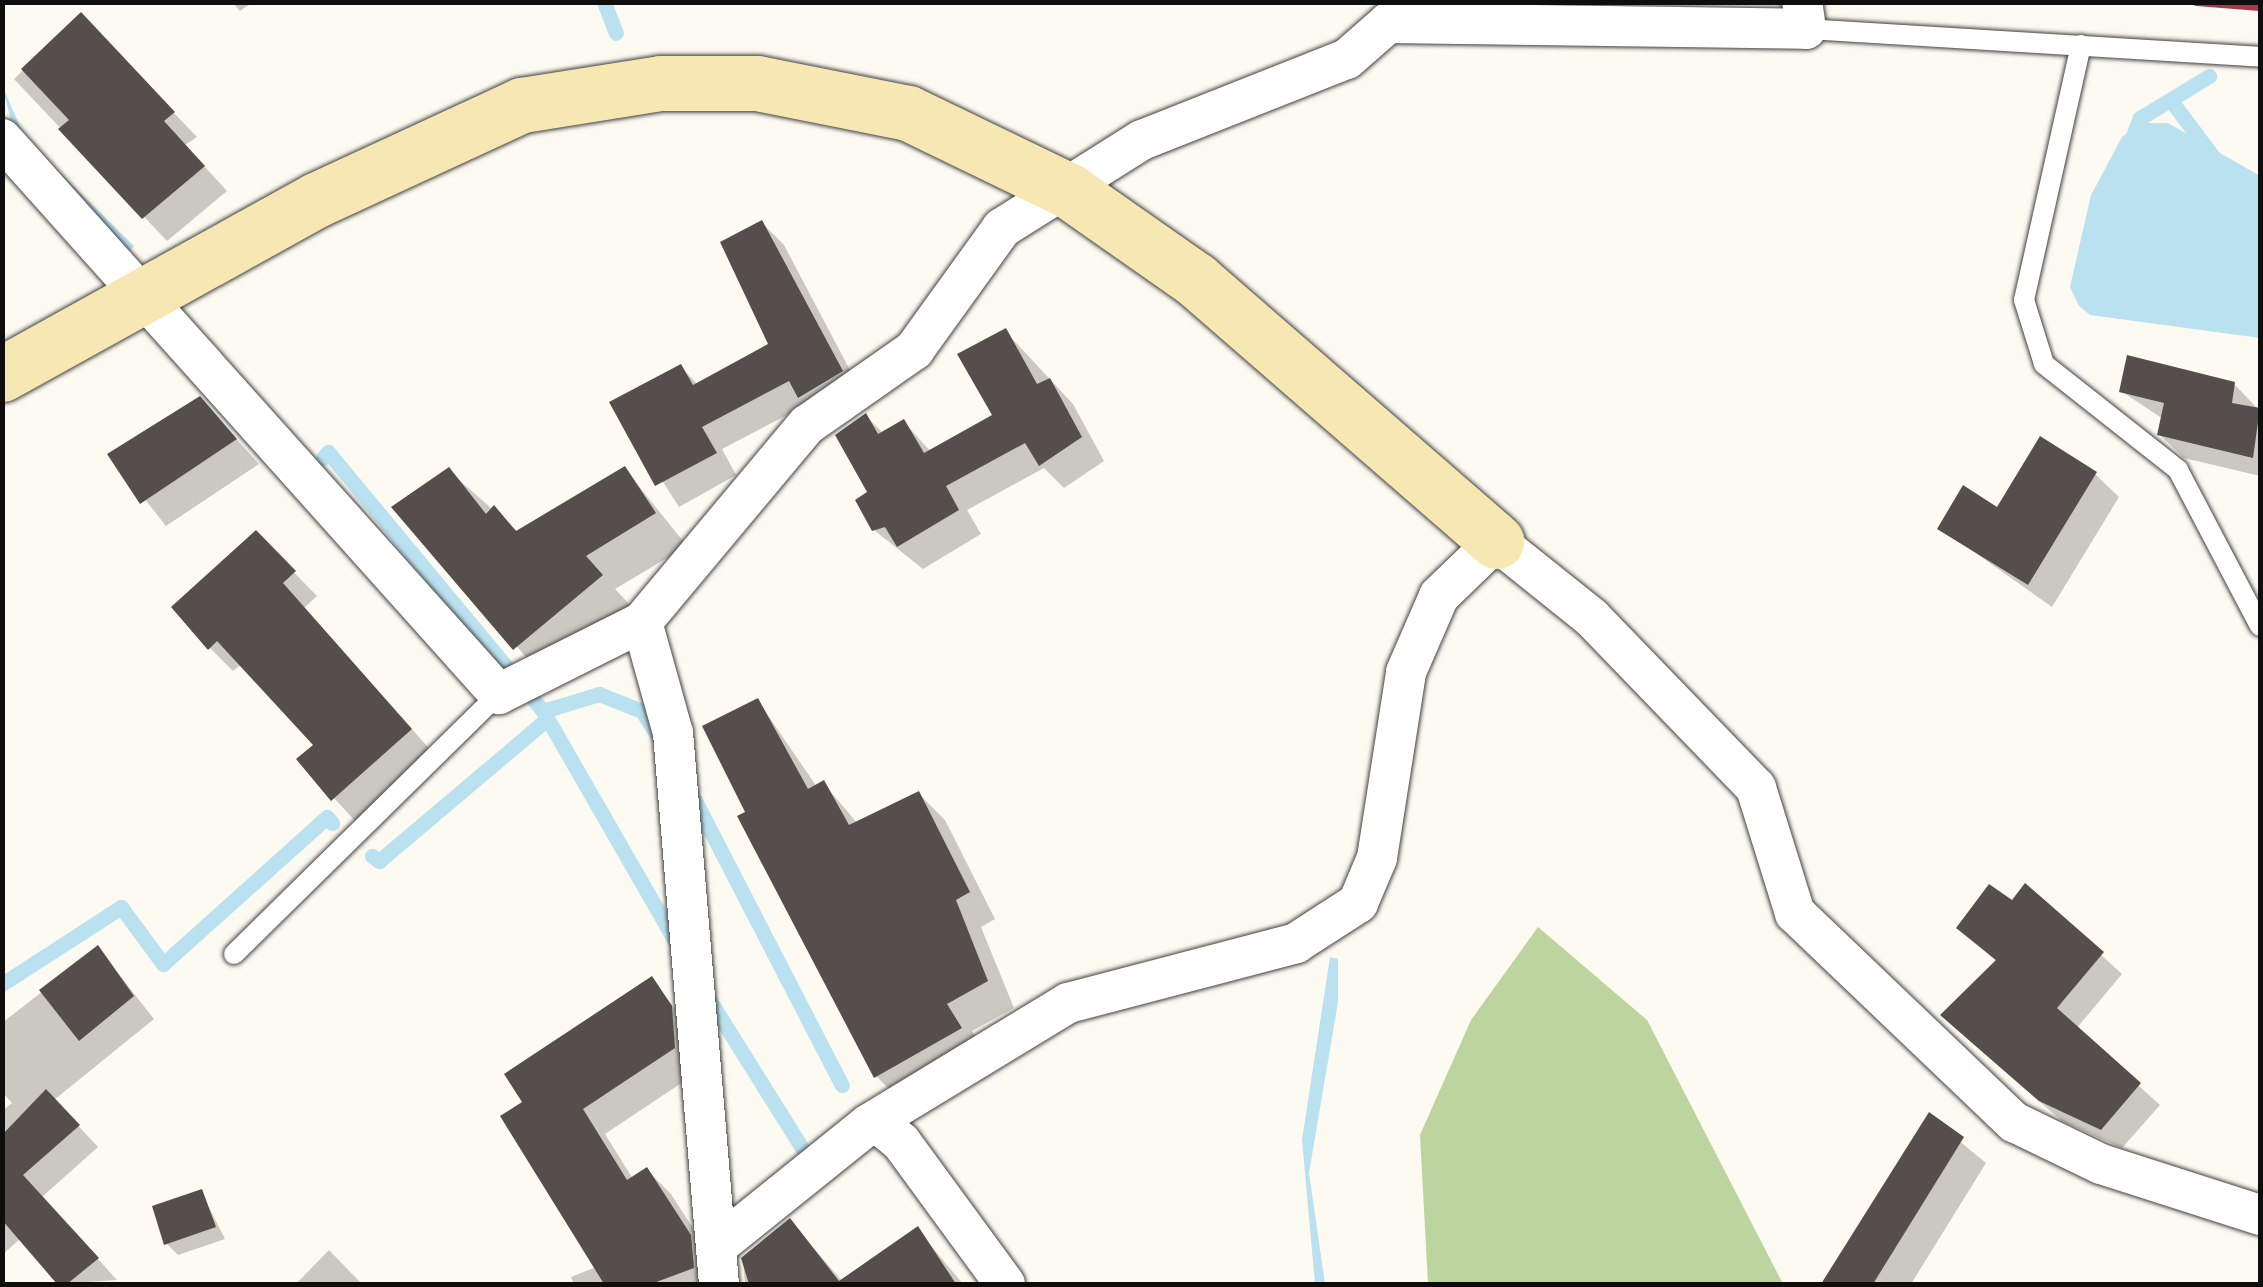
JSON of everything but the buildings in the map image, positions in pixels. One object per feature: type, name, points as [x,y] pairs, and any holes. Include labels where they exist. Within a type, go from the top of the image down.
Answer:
[{"type":"street","points":[[2,139],[82,221],[134,296],[499,694],[642,622],[807,425],[914,350],[1002,228],[1202,111],[1347,59],[1388,23],[1804,16]]},
{"type":"street","points":[[2,374],[134,296],[522,106],[661,83],[849,95],[1069,191],[1196,280],[1496,541],[1592,618],[1756,788],[1795,913],[2014,1122],[2102,1164],[2260,1215]]},
{"type":"street","points":[[718,1266],[875,1120],[1068,1003],[1296,943],[1358,903],[1376,858],[1406,672],[1439,596],[1496,541]]},
{"type":"street","points":[[642,622],[673,733],[718,1266]]},
{"type":"street","points":[[875,1120],[901,1142],[1004,1284]]},
{"type":"lane","points":[[1804,16],[2081,45],[2260,57]]},
{"type":"lane","points":[[2081,45],[2024,300],[2044,364],[2178,470],[2260,626]]},
{"type":"lane","points":[[234,954],[499,694]]},
{"type":"green space","points":[[1538,927],[1647,1020],[1783,1284],[1428,1284],[1420,1135],[1471,1020]]},
{"type":"water","points":[[2,85],[25,138],[134,246],[129,252],[15,136]]},
{"type":"water","points":[[2141,123],[2168,123],[2260,176],[2260,338],[2090,315],[2079,306],[2070,287],[2091,195],[2122,137]]},
{"type":"water","points":[[1330,957],[1338,959],[1338,1002],[1309,1173],[1325,1284],[1315,1284],[1302,1140]]},
{"type":"waterway","points":[[604,2],[616,33]]},
{"type":"waterway","points":[[2129,146],[2140,118],[2209,76]]},
{"type":"waterway","points":[[2172,102],[2220,166]]},
{"type":"waterway","points":[[323,458],[328,452],[543,711],[678,946]]},
{"type":"waterway","points":[[543,711],[599,694],[642,711],[658,737]]},
{"type":"waterway","points":[[372,856],[379,861],[547,719]]},
{"type":"waterway","points":[[690,791],[842,1085]]},
{"type":"waterway","points":[[2,984],[121,907],[163,964],[327,817],[332,823]]},
{"type":"waterway","points":[[707,996],[805,1153]]},
{"type":"railway","points":[[2197,2],[2260,7]]}]
